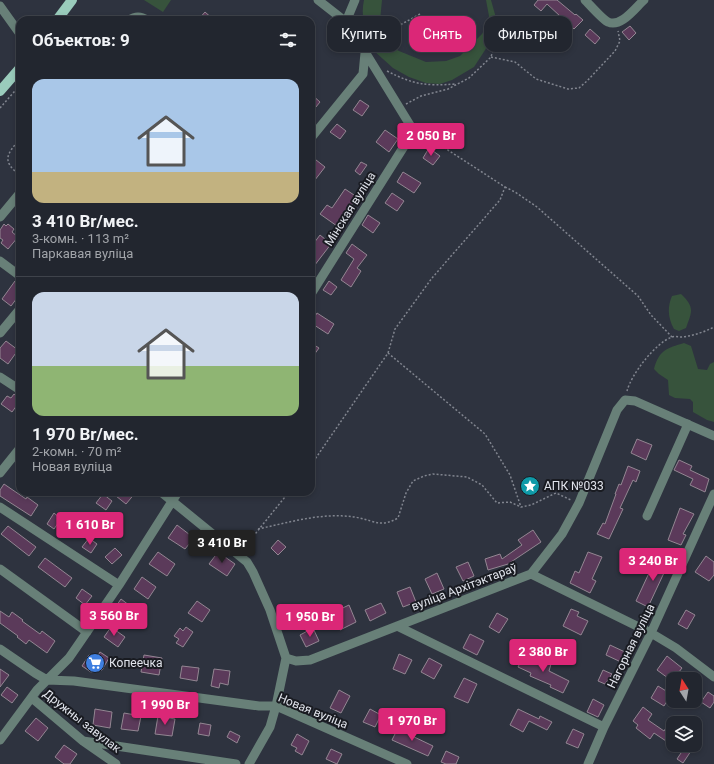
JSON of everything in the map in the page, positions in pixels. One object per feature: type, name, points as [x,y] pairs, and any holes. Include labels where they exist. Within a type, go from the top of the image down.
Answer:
[{"type":"main road","points":[[60,16],[72,0]]},
{"type":"main road","points":[[0,91],[16,73]]},
{"type":"street","points":[[318,0],[338,16]]},
{"type":"street","points":[[348,16],[355,0]]},
{"type":"street","points":[[585,0],[607,22],[616,23],[622,20],[644,0]]},
{"type":"street","points":[[0,6],[16,28]]},
{"type":"street","points":[[366,53],[410,125]]},
{"type":"street","points":[[315,133],[363,74],[366,53]]},
{"type":"street","name":"Мінская вуліца","points":[[315,288],[408,140],[410,125]]},
{"type":"street","points":[[0,217],[16,198]]},
{"type":"street","points":[[0,261],[16,273]]},
{"type":"street","points":[[0,333],[16,314]]},
{"type":"street","points":[[1,380],[16,388]]},
{"type":"street","points":[[625,400],[635,401],[714,436]]},
{"type":"street","name":"вуліца Архітэктараў","points":[[286,658],[296,661],[310,660],[531,574],[562,534],[579,503],[617,410],[625,400]]},
{"type":"street","points":[[647,516],[688,424]]},
{"type":"street","points":[[0,473],[16,453]]},
{"type":"street","name":"Нагорная вуліца","points":[[588,764],[604,727],[651,633],[714,494]]},
{"type":"street","points":[[166,496],[247,562],[270,610],[286,658],[270,727],[249,764]]},
{"type":"street","points":[[0,740],[4,728],[32,698],[37,690],[68,658],[87,632],[119,585],[175,496]]},
{"type":"street","points":[[0,507],[119,585]]},
{"type":"street","points":[[0,569],[87,632]]},
{"type":"street","points":[[531,574],[651,633],[676,648],[714,677]]},
{"type":"street","points":[[397,626],[604,727]]},
{"type":"street","name":"Новая вуліца","points":[[0,648],[47,680],[74,681],[259,706],[276,706],[407,764]]},
{"type":"street","name":"Дружны завулак","points":[[32,698],[84,741],[116,764]]},
{"type":"street","points":[[84,741],[236,764]]},
{"type":"path","points":[[401,24],[420,14]]},
{"type":"path","points":[[491,57],[515,62],[536,79],[568,89],[579,88],[615,51],[620,41],[616,23]]},
{"type":"path","points":[[399,107],[421,96],[448,89],[469,78],[491,57],[492,52]]},
{"type":"path","points":[[374,65],[404,80],[429,86],[458,84]]},
{"type":"path","points":[[0,108],[16,90]]},
{"type":"path","points":[[410,125],[505,188],[515,192],[537,207],[638,296],[651,316],[672,337]]},
{"type":"path","points":[[16,144],[9,152],[7,158],[9,166],[16,172]]},
{"type":"path","points":[[315,459],[388,353],[396,329],[432,278],[500,200],[505,188]]},
{"type":"path","points":[[625,400],[627,388],[641,364],[649,354],[672,337],[681,337],[703,332],[714,327]]},
{"type":"path","points":[[388,353],[485,434],[510,475],[521,507]]},
{"type":"path","points":[[258,529],[301,520],[331,516],[359,518],[379,524],[391,522],[398,518],[406,493],[413,481],[433,474],[467,477],[482,485],[497,503],[510,502],[521,507],[531,505],[556,493],[579,503]]},
{"type":"path","points":[[238,555],[285,496]]},
{"type":"green space","points":[[144,0],[171,0],[163,12]]},
{"type":"green space","points":[[364,0],[382,0],[380,16],[363,16]]},
{"type":"green space","points":[[486,0],[491,0],[495,16],[489,16]]},
{"type":"green space","points":[[484,30],[484,52],[474,67],[452,80],[440,84],[426,83],[409,77],[393,68],[375,52],[401,52],[426,62],[446,61],[460,56],[464,52],[476,52],[476,40]]},
{"type":"green space","points":[[681,294],[689,303],[691,314],[686,328],[679,331],[674,329],[672,325],[669,317],[669,309],[672,296]]},
{"type":"green space","points":[[684,343],[691,346],[698,369],[707,370],[710,364],[714,362],[714,422],[707,420],[693,412],[693,402],[690,399],[675,398],[669,395],[668,380],[654,369],[658,358],[664,351],[673,346]]},
{"type":"building","points":[[538,0],[557,0],[583,20],[574,29],[572,27],[572,16],[560,16],[547,4],[541,11],[534,5]]},
{"type":"building","points":[[205,12],[210,16],[202,16]]},
{"type":"building","points":[[630,26],[636,33],[629,40],[622,32]]},
{"type":"building","points":[[590,29],[600,38],[595,44],[585,35]]},
{"type":"building","points":[[315,98],[320,102],[315,108]]},
{"type":"building","points":[[360,100],[369,106],[362,116],[353,110]]},
{"type":"building","points":[[337,124],[346,131],[340,139],[330,132]]},
{"type":"building","points":[[385,130],[398,139],[389,152],[376,142]]},
{"type":"building","points":[[429,148],[440,156],[433,165],[423,158]]},
{"type":"building","points":[[315,159],[325,167],[315,180]]},
{"type":"building","points":[[361,162],[367,165],[360,175],[355,171]]},
{"type":"building","points":[[403,172],[421,183],[414,193],[397,182]]},
{"type":"building","points":[[345,189],[357,197],[337,226],[320,214],[327,205],[332,208]]},
{"type":"building","points":[[392,193],[404,201],[397,211],[385,203]]},
{"type":"building","points":[[368,215],[380,223],[373,233],[362,225]]},
{"type":"building","points":[[4,224],[6,226],[8,224],[14,229],[12,232],[16,235],[16,239],[8,249],[1,243],[3,240],[0,238],[0,230]]},
{"type":"building","points":[[320,235],[331,244],[315,265],[315,242]]},
{"type":"building","points":[[352,244],[367,255],[357,268],[361,271],[351,287],[341,280],[354,259],[346,253]]},
{"type":"building","points":[[15,281],[16,299],[11,306],[2,299]]},
{"type":"building","points":[[329,281],[337,287],[331,295],[323,290]]},
{"type":"building","points":[[317,313],[334,324],[328,334],[315,326],[315,316]]},
{"type":"building","points":[[6,341],[16,348],[16,353],[8,364],[0,358],[0,348]]},
{"type":"building","points":[[315,346],[319,348],[315,354]]},
{"type":"building","points":[[14,394],[16,396],[16,406],[12,412],[1,404],[7,396],[11,398]]},
{"type":"building","points":[[637,439],[652,445],[646,460],[631,453]]},
{"type":"building","points":[[679,460],[692,466],[690,470],[709,479],[705,492],[690,485],[693,479],[674,470]]},
{"type":"building","points":[[628,466],[640,471],[636,482],[633,480],[620,508],[623,509],[609,539],[597,534],[603,523],[605,524],[615,494],[619,484],[621,485]]},
{"type":"building","points":[[4,484],[16,492],[16,496],[22,496],[26,499],[27,497],[38,505],[31,516],[0,496],[0,490]]},
{"type":"building","points":[[101,496],[106,496],[112,501],[106,510],[96,503]]},
{"type":"building","points":[[116,496],[133,496],[126,504]]},
{"type":"building","points":[[680,508],[694,514],[683,534],[686,535],[681,545],[668,540]]},
{"type":"building","points":[[54,513],[61,519],[54,529],[47,524]]},
{"type":"building","points":[[177,525],[194,538],[185,549],[168,538]]},
{"type":"building","points":[[8,526],[36,547],[29,556],[1,534]]},
{"type":"building","points":[[533,530],[541,542],[508,564],[488,570],[485,559],[500,554],[502,559],[522,545],[518,540]]},
{"type":"building","points":[[89,538],[97,544],[91,553],[82,547]]},
{"type":"building","points":[[278,540],[286,547],[278,555],[271,548]]},
{"type":"building","points":[[115,548],[122,555],[112,564],[105,557]]},
{"type":"building","points":[[158,552],[175,564],[167,576],[149,564]]},
{"type":"building","points":[[218,552],[235,564],[227,576],[209,564]]},
{"type":"building","points":[[588,552],[602,557],[592,579],[596,581],[590,593],[570,583],[575,571],[579,573]]},
{"type":"building","points":[[660,556],[670,560],[648,607],[636,601],[649,573],[651,574]]},
{"type":"building","points":[[706,556],[714,562],[714,575],[709,581],[695,572]]},
{"type":"building","points":[[45,558],[72,578],[65,587],[38,567]]},
{"type":"building","points":[[468,562],[474,576],[463,581],[456,567]]},
{"type":"building","points":[[437,573],[444,589],[432,594],[425,579]]},
{"type":"building","points":[[142,577],[156,587],[148,599],[134,589]]},
{"type":"building","points":[[410,587],[416,602],[403,607],[397,592]]},
{"type":"building","points":[[82,589],[92,596],[85,605],[76,598]]},
{"type":"building","points":[[121,599],[138,612],[130,624],[112,612]]},
{"type":"building","points":[[197,601],[210,610],[202,622],[188,613]]},
{"type":"building","points":[[381,603],[386,613],[370,621],[365,610]]},
{"type":"building","points":[[349,605],[356,622],[340,630],[332,613]]},
{"type":"building","points":[[571,609],[579,612],[577,616],[588,621],[581,635],[563,626]]},
{"type":"building","points":[[686,610],[695,615],[687,629],[678,624]]},
{"type":"building","points":[[0,611],[9,617],[12,612],[40,634],[42,631],[55,641],[47,653],[29,640],[26,644],[0,623]]},
{"type":"building","points":[[497,613],[508,619],[499,633],[489,627]]},
{"type":"building","points":[[111,627],[125,637],[118,647],[104,637]]},
{"type":"building","points":[[186,627],[193,632],[183,647],[176,643],[179,639],[174,636],[180,628],[183,631]]},
{"type":"building","points":[[313,628],[319,641],[306,647],[300,635]]},
{"type":"building","points":[[470,634],[484,641],[477,655],[463,648]]},
{"type":"building","points":[[610,645],[625,652],[621,662],[606,655]]},
{"type":"building","name":"Копеечка","points":[[100,652],[109,658],[102,670],[91,672],[82,666],[89,655],[96,659]]},
{"type":"building","points":[[525,653],[551,664],[549,671],[569,681],[563,693],[550,687],[551,685],[530,676],[531,673],[518,667]]},
{"type":"building","points":[[399,654],[412,660],[405,674],[393,669]]},
{"type":"building","points":[[144,655],[162,658],[159,675],[141,672]]},
{"type":"building","points":[[667,656],[682,668],[679,672],[666,672],[666,677],[657,670]]},
{"type":"building","points":[[429,658],[442,665],[434,679],[421,672]]},
{"type":"building","points":[[182,666],[199,668],[197,681],[180,678]]},
{"type":"building","points":[[0,669],[9,675],[0,687]]},
{"type":"building","points":[[214,669],[230,671],[228,685],[220,683],[219,688],[211,686]]},
{"type":"building","points":[[603,670],[612,674],[605,684],[598,681]]},
{"type":"building","points":[[464,678],[477,684],[468,703],[454,697]]},
{"type":"building","points":[[658,686],[666,691],[666,703],[664,706],[651,698]]},
{"type":"building","points":[[7,687],[18,695],[12,703],[1,695]]},
{"type":"building","points":[[339,690],[350,696],[341,713],[330,708]]},
{"type":"building","points":[[708,692],[714,696],[714,702],[710,708],[702,703]]},
{"type":"building","points":[[593,699],[604,705],[598,717],[587,712]]},
{"type":"building","points":[[643,707],[652,714],[648,720],[664,731],[666,728],[666,741],[654,733],[650,739],[636,728],[638,725],[633,721]]},
{"type":"building","points":[[95,709],[112,712],[110,728],[93,725]]},
{"type":"building","points":[[370,709],[381,715],[375,727],[363,722]]},
{"type":"building","points":[[518,709],[539,719],[540,716],[552,722],[547,730],[529,721],[523,732],[510,725]]},
{"type":"building","points":[[124,713],[141,716],[138,731],[121,729]]},
{"type":"building","points":[[158,716],[175,719],[172,736],[155,734]]},
{"type":"building","points":[[36,718],[48,728],[38,741],[25,731]]},
{"type":"building","points":[[200,723],[211,725],[209,736],[198,734]]},
{"type":"building","points":[[402,726],[412,731],[410,735],[433,746],[428,756],[392,740],[397,730],[400,731]]},
{"type":"building","points":[[573,729],[584,734],[578,748],[566,743]]},
{"type":"building","points":[[230,731],[240,736],[237,743],[227,737]]},
{"type":"building","points":[[297,734],[309,741],[302,755],[295,751],[297,748],[291,745]]},
{"type":"building","points":[[64,745],[77,754],[70,764],[64,764],[55,757]]},
{"type":"building","points":[[331,749],[342,754],[337,764],[326,759]]},
{"type":"building","points":[[446,751],[459,757],[456,764],[446,764],[441,762]]},
{"type":"building","points":[[682,752],[690,752],[683,763],[677,759]]},
{"type":"place","name":"АПК №033","points":[[530,486]]},
{"type":"place","name":"Копеечка","points":[[95,663]]}]
